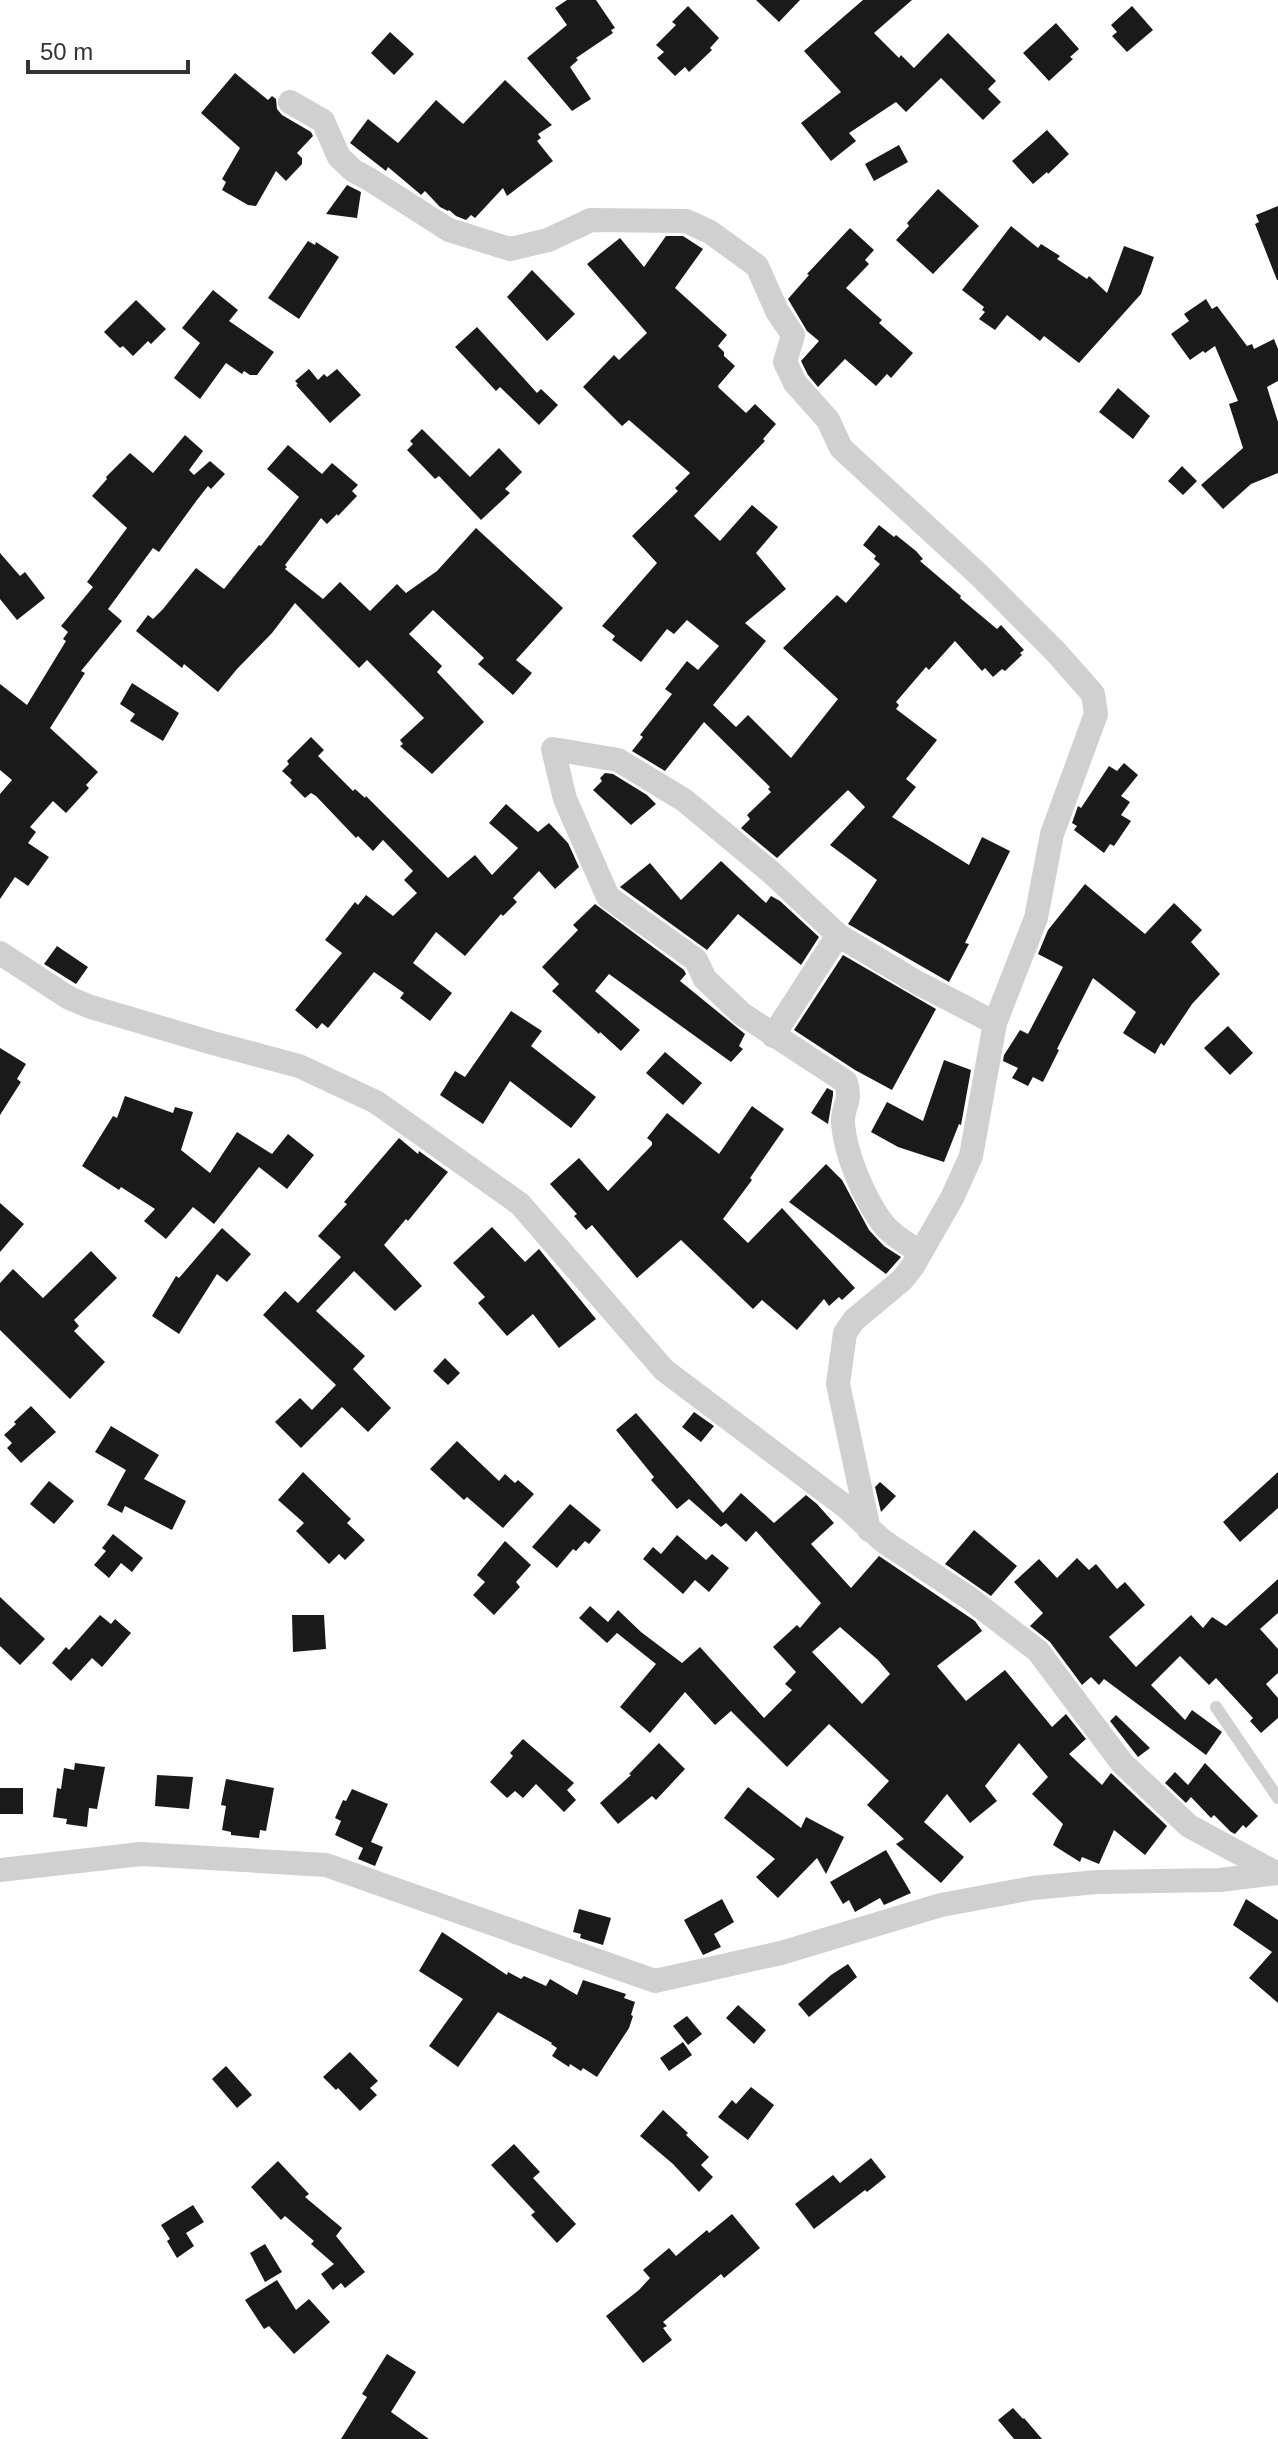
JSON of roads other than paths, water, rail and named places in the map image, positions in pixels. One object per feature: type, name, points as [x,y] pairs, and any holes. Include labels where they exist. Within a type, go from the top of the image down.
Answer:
[{"type":"street","points":[[290,102],[323,121],[339,157],[354,171],[449,230],[510,249],[548,240],[591,220],[686,221],[733,247],[757,266],[766,291],[793,335],[785,362],[795,383],[828,420],[841,448],[978,574],[1093,694],[1096,714],[1052,834],[1036,918],[995,1023],[971,1156],[952,1198],[913,1266],[902,1280],[854,1320],[845,1333],[838,1384],[869,1530]]},
{"type":"street","points":[[920,1252],[897,1238],[881,1221],[860,1184],[843,1121],[850,1097],[846,1082],[742,1014],[705,979],[696,960],[608,897],[565,799],[553,749],[618,760],[684,800],[773,874],[838,935],[918,983],[995,1023]]},
{"type":"street","points":[[773,1036],[838,935]]},
{"type":"street","points":[[0,953],[69,998],[91,1007],[299,1066],[376,1102],[520,1204],[664,1370],[846,1507],[869,1530],[969,1598],[1038,1651],[1122,1763],[1189,1826],[1277,1873]]},
{"type":"street","points":[[0,1870],[141,1854],[326,1865],[655,1981],[781,1953],[941,1905],[1033,1888],[1097,1882],[1220,1880],[1277,1873]]},
{"type":"lane","points":[[1216,1707],[1278,1798]]}]
